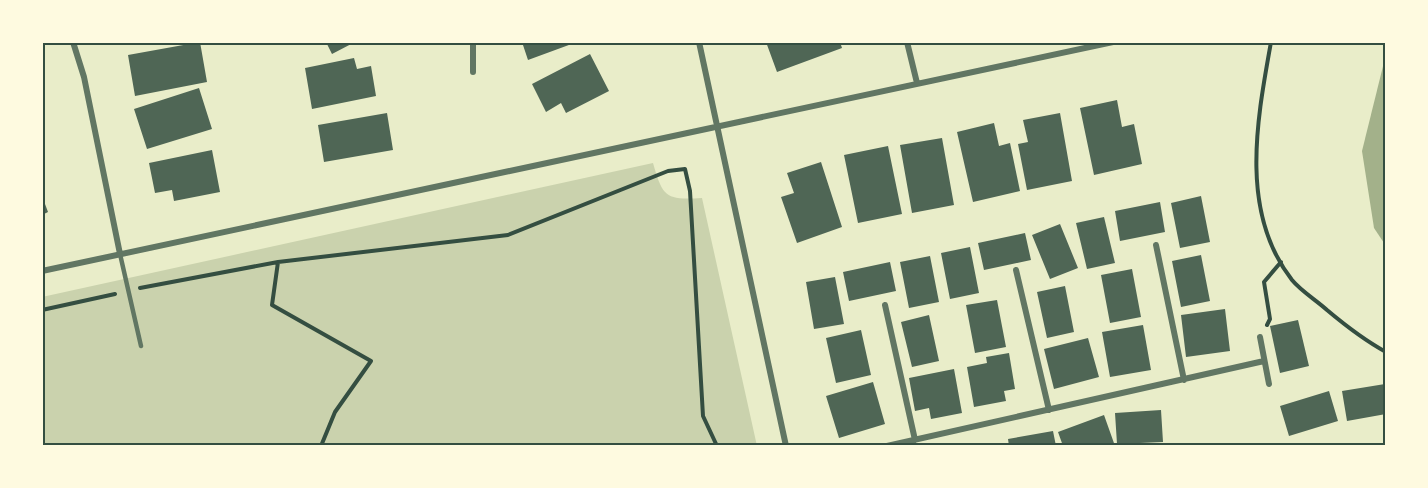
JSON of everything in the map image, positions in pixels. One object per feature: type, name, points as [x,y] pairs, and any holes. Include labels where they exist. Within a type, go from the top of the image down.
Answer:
[{"type":"street","points":[[73,42],[84,77],[120,254]]},
{"type":"street","points":[[473,42],[473,72]]},
{"type":"street","points":[[699,42],[786,446]]},
{"type":"street","points":[[907,42],[917,83]]},
{"type":"street","points":[[42,271],[1113,42]]},
{"type":"street","points":[[1156,245],[1184,381]]},
{"type":"street","points":[[1016,270],[1049,410]]},
{"type":"street","points":[[885,305],[915,440]]},
{"type":"street","points":[[1260,337],[1269,384]]},
{"type":"street","points":[[887,446],[1184,381],[1264,361]]},
{"type":"lane","points":[[120,254],[141,346]]},
{"type":"path","points":[[1271,42],[1258,139],[1258,202],[1268,241],[1293,281],[1364,340],[1386,352]]},
{"type":"path","points":[[42,310],[278,262],[508,235],[668,171],[685,169],[690,191],[703,416],[717,446]]},
{"type":"path","points":[[278,262],[272,305],[371,361],[335,412],[321,446]]},
{"type":"path","points":[[1260,337],[1270,319],[1264,282],[1281,262]]},
{"type":"shaded area","points":[[1386,54],[1386,246],[1374,228],[1362,151]]},
{"type":"shaded area","points":[[653,163],[660,184],[668,194],[681,198],[702,198],[757,446],[42,446],[42,297]]},
{"type":"building","points":[[200,42],[207,82],[135,96],[128,55]]},
{"type":"building","points":[[326,42],[355,42],[332,54]]},
{"type":"building","points":[[522,42],[577,42],[528,60]]},
{"type":"building","points":[[766,42],[840,42],[842,48],[777,72]]},
{"type":"building","points":[[590,54],[609,91],[566,113],[561,103],[546,112],[532,84]]},
{"type":"building","points":[[354,58],[357,69],[371,66],[376,96],[312,109],[305,68]]},
{"type":"building","points":[[199,88],[212,129],[147,149],[134,109]]},
{"type":"building","points":[[1117,100],[1122,127],[1134,124],[1142,164],[1094,175],[1080,108]]},
{"type":"building","points":[[387,113],[393,150],[324,162],[318,125]]},
{"type":"building","points":[[1060,113],[1072,181],[1027,190],[1018,144],[1028,142],[1023,120]]},
{"type":"building","points":[[994,123],[999,146],[1010,143],[1020,191],[973,202],[957,132]]},
{"type":"building","points":[[942,138],[954,205],[912,213],[900,145]]},
{"type":"building","points":[[888,146],[902,214],[858,223],[844,155]]},
{"type":"building","points":[[212,150],[220,192],[174,201],[172,190],[155,193],[149,163]]},
{"type":"building","points":[[821,162],[842,227],[797,243],[781,197],[794,193],[787,173]]},
{"type":"building","points":[[42,196],[48,212],[42,215]]},
{"type":"building","points":[[1201,196],[1210,242],[1180,248],[1171,203]]},
{"type":"building","points":[[1160,202],[1165,232],[1120,241],[1115,211]]},
{"type":"building","points":[[1104,217],[1115,263],[1087,269],[1076,223]]},
{"type":"building","points":[[1060,224],[1078,268],[1050,279],[1032,235]]},
{"type":"building","points":[[1025,233],[1031,260],[984,270],[978,243]]},
{"type":"building","points":[[970,247],[979,293],[950,299],[941,253]]},
{"type":"building","points":[[1201,255],[1210,301],[1181,307],[1172,261]]},
{"type":"building","points":[[930,256],[939,302],[909,308],[900,262]]},
{"type":"building","points":[[890,262],[896,291],[849,301],[843,272]]},
{"type":"building","points":[[1132,269],[1141,317],[1110,323],[1101,275]]},
{"type":"building","points":[[835,277],[844,324],[814,329],[806,282]]},
{"type":"building","points":[[1065,286],[1074,332],[1047,338],[1037,292]]},
{"type":"building","points":[[997,300],[1006,347],[975,353],[966,305]]},
{"type":"building","points":[[1225,309],[1230,351],[1186,357],[1181,315]]},
{"type":"building","points":[[929,315],[939,361],[912,367],[901,322]]},
{"type":"building","points":[[1298,320],[1309,366],[1280,373],[1270,326]]},
{"type":"building","points":[[1143,325],[1151,370],[1110,377],[1102,332]]},
{"type":"building","points":[[861,330],[871,375],[836,383],[826,338]]},
{"type":"building","points":[[1088,338],[1099,377],[1054,389],[1044,349]]},
{"type":"building","points":[[1009,353],[1015,389],[1004,391],[1006,401],[974,407],[967,367],[987,363],[986,357]]},
{"type":"building","points":[[954,369],[962,413],[931,419],[929,408],[915,411],[909,378]]},
{"type":"building","points":[[873,382],[885,424],[839,438],[826,396]]},
{"type":"building","points":[[1385,384],[1386,414],[1347,421],[1342,391]]},
{"type":"building","points":[[1329,391],[1338,421],[1289,436],[1280,406]]},
{"type":"building","points":[[1161,410],[1163,442],[1117,444],[1115,413]]},
{"type":"building","points":[[1104,415],[1115,446],[1063,446],[1058,432]]},
{"type":"building","points":[[1053,431],[1056,446],[1009,446],[1008,439]]}]
